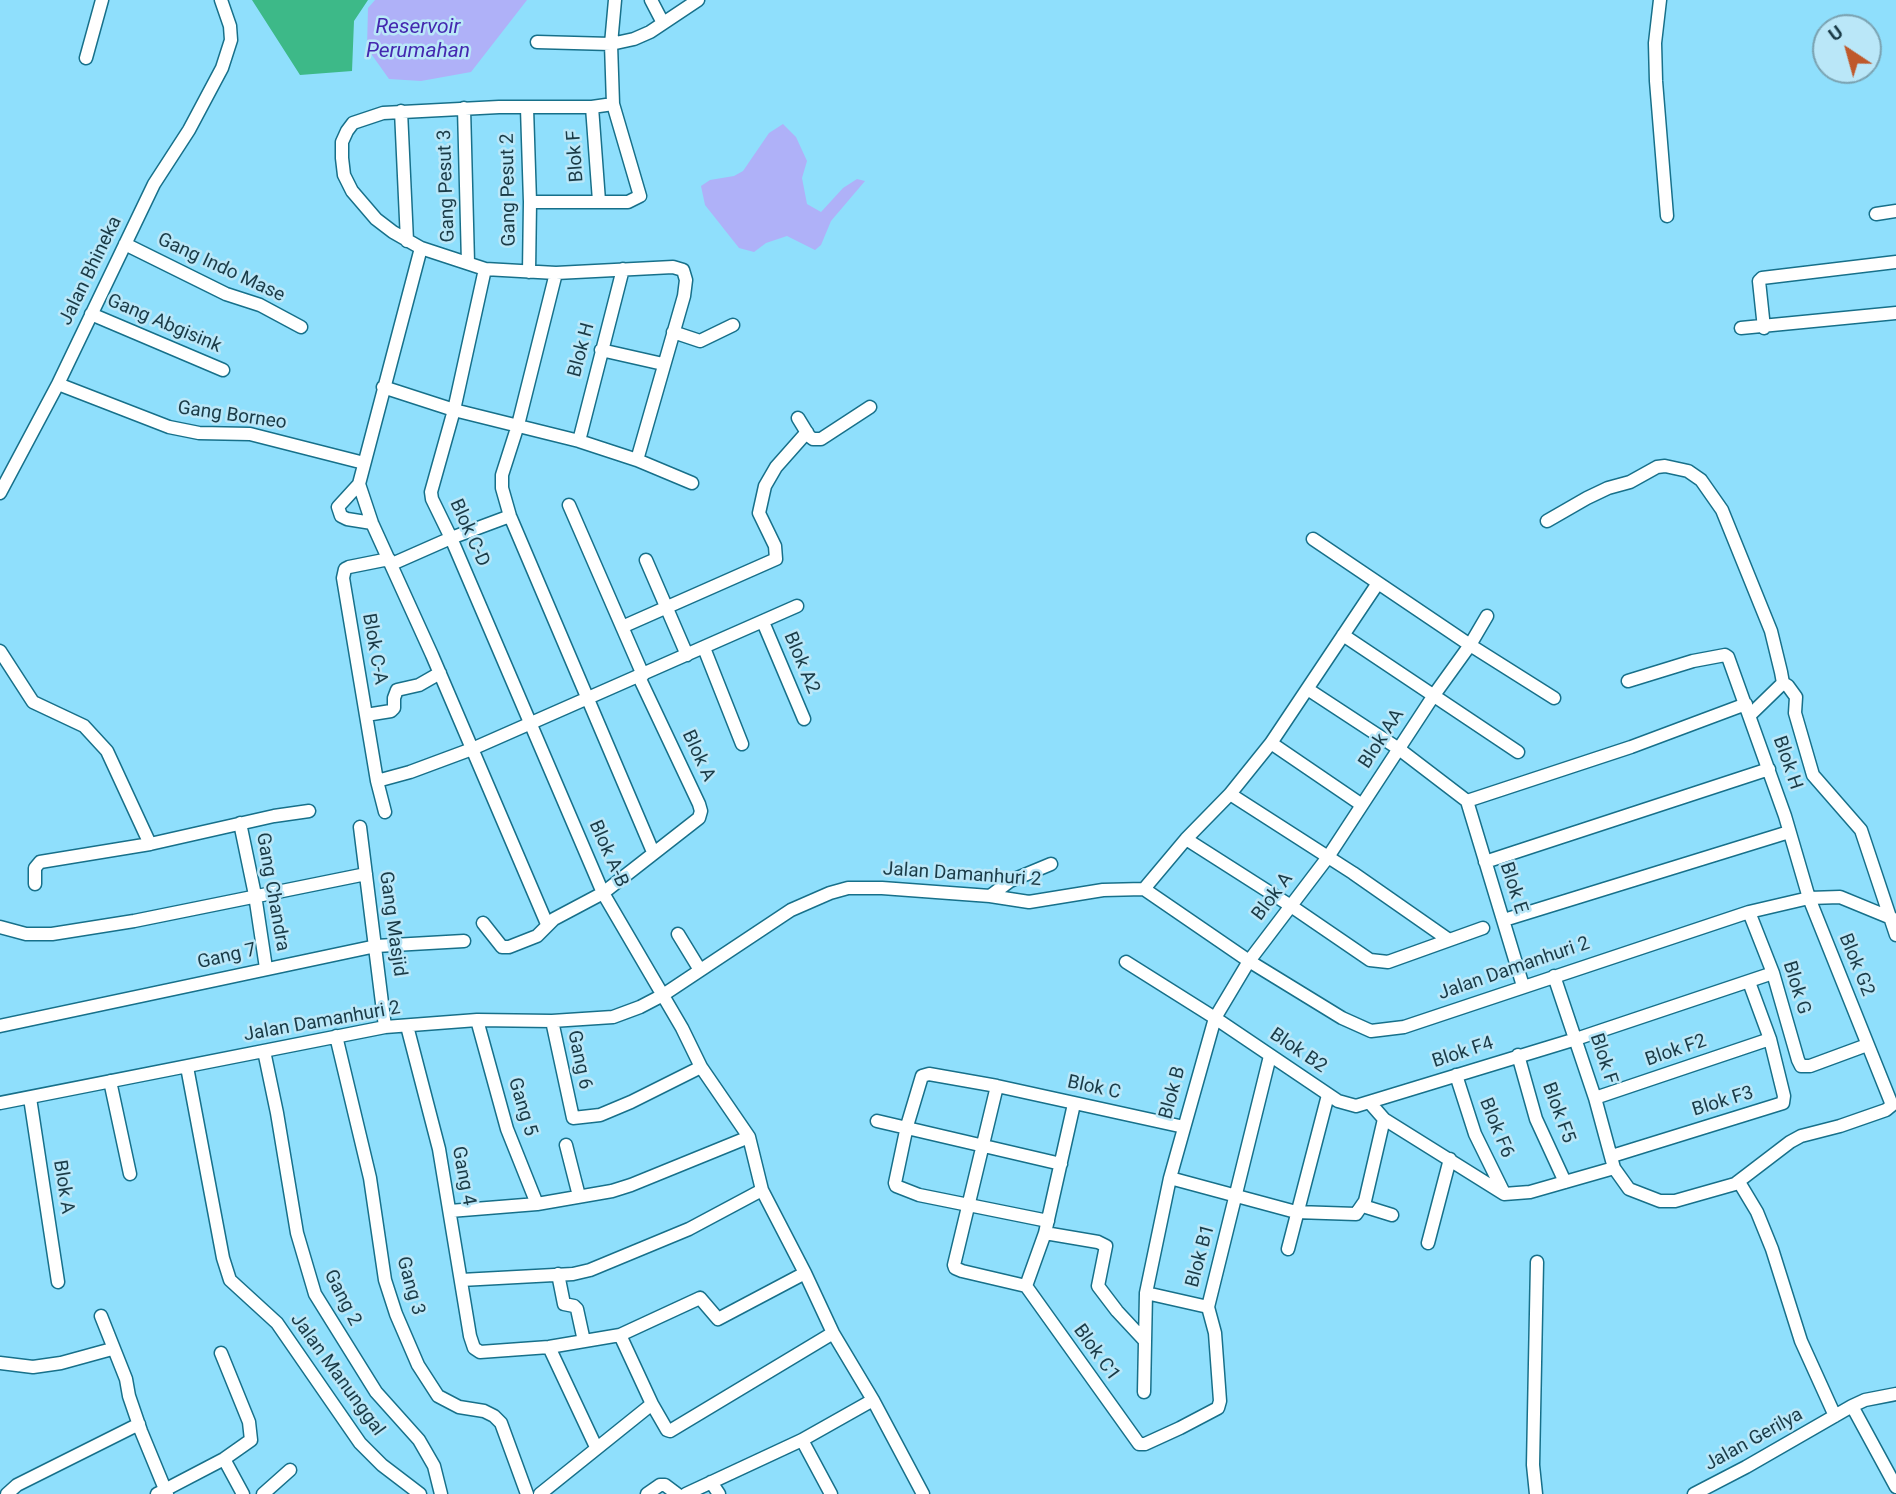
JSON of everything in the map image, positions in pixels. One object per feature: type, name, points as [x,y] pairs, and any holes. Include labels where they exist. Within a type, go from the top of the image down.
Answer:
[{"type":"street","points":[[86,58],[102,0]]},
{"type":"street","name":"Jalan Bhineka","points":[[0,493],[58,384],[154,184],[189,130],[222,68],[230,40],[230,26],[221,0]]},
{"type":"street","points":[[530,202],[633,201],[640,196],[613,104],[611,44],[615,0]]},
{"type":"street","points":[[651,0],[663,23]]},
{"type":"street","points":[[537,42],[611,44],[634,39],[698,0]]},
{"type":"street","points":[[1660,0],[1655,43],[1656,80],[1667,216]]},
{"type":"street","points":[[613,104],[592,107],[464,108],[383,113],[353,123],[342,142],[342,158],[344,175],[358,198],[376,219],[421,248],[485,269],[556,273],[673,267],[683,270],[685,288],[637,460]]},
{"type":"street","name":"Blok F","points":[[592,107],[599,201]]},
{"type":"street","name":"Gang Pesut 3","points":[[464,108],[468,262]]},
{"type":"street","name":"Gang Pesut 2","points":[[527,108],[529,272]]},
{"type":"street","points":[[401,111],[407,241]]},
{"type":"street","points":[[1876,214],[1896,211]]},
{"type":"street","name":"Gang Indo Mase","points":[[125,244],[226,294],[260,305],[301,327]]},
{"type":"street","points":[[372,523],[347,519],[339,512],[341,503],[359,484],[421,248]]},
{"type":"street","points":[[1764,328],[1759,281],[1765,277],[1896,262]]},
{"type":"street","name":"Blok C-D","points":[[485,269],[454,410],[431,492],[531,723]]},
{"type":"street","name":"Blok H","points":[[579,441],[623,269]]},
{"type":"street","points":[[556,273],[518,425],[502,475],[502,488],[510,516],[653,852]]},
{"type":"street","points":[[1741,328],[1764,328],[1896,313]]},
{"type":"street","name":"Gang Abgisink","points":[[91,314],[223,370]]},
{"type":"street","points":[[673,332],[699,341],[733,325]]},
{"type":"street","points":[[601,351],[663,364]]},
{"type":"street","name":"Gang Borneo","points":[[58,384],[169,427],[199,433],[250,434],[364,463]]},
{"type":"street","points":[[383,387],[454,410],[579,441],[637,460],[692,483]]},
{"type":"street","points":[[798,418],[813,439],[821,439],[870,407]]},
{"type":"street","points":[[622,627],[776,559],[775,546],[759,513],[765,486],[776,467],[807,432]]},
{"type":"street","points":[[1547,521],[1587,498],[1630,482],[1661,466],[1688,471],[1698,477],[1722,510],[1771,631],[1783,683]]},
{"type":"street","points":[[359,484],[372,523],[440,673],[547,924]]},
{"type":"street","points":[[569,505],[641,676]]},
{"type":"street","points":[[391,562],[510,516]]},
{"type":"street","points":[[1313,539],[1554,698]]},
{"type":"street","points":[[646,560],[687,655]]},
{"type":"street","name":"Blok C-A","points":[[385,813],[377,781],[343,573],[349,567],[391,562]]},
{"type":"street","points":[[1144,889],[1186,839],[1230,794],[1271,743],[1309,690],[1378,583]]},
{"type":"street","points":[[377,781],[472,749],[797,606]]},
{"type":"street","name":"Blok AA","points":[[1362,805],[1487,616]]},
{"type":"street","name":"Blok A2","points":[[763,622],[804,719]]},
{"type":"street","points":[[1343,635],[1518,752]]},
{"type":"street","points":[[704,648],[742,744]]},
{"type":"street","points":[[0,651],[33,702],[84,726],[96,738],[111,758],[150,844]]},
{"type":"street","name":"Blok H","points":[[1628,681],[1679,664],[1725,655],[1728,657],[1769,769],[1809,898]]},
{"type":"street","points":[[366,715],[391,711],[397,690],[419,685],[440,673]]},
{"type":"street","name":"Blok A","points":[[483,923],[502,947],[537,936],[547,924],[603,893],[699,818],[701,811],[641,676]]},
{"type":"street","points":[[1309,690],[1399,749],[1467,801],[1748,709],[1783,683]]},
{"type":"street","points":[[1783,683],[1788,685],[1796,697],[1795,713],[1811,770],[1829,795],[1855,820],[1861,830],[1893,919],[1896,935]]},
{"type":"street","name":"Blok A-B","points":[[531,723],[603,893],[663,995],[701,1067],[749,1138]]},
{"type":"street","points":[[1271,743],[1362,805]]},
{"type":"street","points":[[1485,862],[1769,769]]},
{"type":"street","points":[[1230,794],[1449,940]]},
{"type":"street","name":"Blok E","points":[[1467,801],[1523,986]]},
{"type":"street","name":"Blok A","points":[[1215,1018],[1249,961],[1328,857],[1362,805]]},
{"type":"street","points":[[34,884],[34,868],[40,862],[150,844],[240,823],[309,811]]},
{"type":"street","name":"Gang Chandra","points":[[240,823],[266,968]]},
{"type":"street","name":"Gang Masjid","points":[[360,827],[385,1027]]},
{"type":"street","points":[[1504,920],[1789,832]]},
{"type":"street","points":[[1186,839],[1370,960],[1388,962],[1483,928]]},
{"type":"street","points":[[990,896],[1010,881],[1051,864]]},
{"type":"street","points":[[0,927],[26,934],[52,934],[147,918],[366,874]]},
{"type":"street","name":"Jalan Damanhuri 2","points":[[0,1103],[385,1027],[477,1020],[552,1021],[626,1014],[663,995],[791,910],[848,888],[990,896],[1029,902],[1103,890],[1144,889],[1249,961],[1342,1018],[1371,1031],[1404,1027],[1749,912],[1809,898],[1840,897],[1893,919]]},
{"type":"street","name":"Blok G2","points":[[1739,1182],[1801,1136],[1890,1109],[1891,1100],[1809,898]]},
{"type":"street","name":"Blok G","points":[[1749,912],[1773,973],[1801,1066],[1810,1066],[1867,1045]]},
{"type":"street","points":[[678,934],[700,971]]},
{"type":"street","name":"Gang 7","points":[[0,1026],[376,946],[464,942]]},
{"type":"street","name":"Blok B2","points":[[1126,962],[1215,1018],[1328,1095],[1347,1104],[1366,1104]]},
{"type":"street","name":"Blok F4","points":[[1366,1104],[1576,1039],[1773,973]]},
{"type":"street","name":"Blok F","points":[[1554,976],[1595,1098],[1613,1162]]},
{"type":"street","points":[[1749,982],[1770,1039]]},
{"type":"street","name":"Blok B","points":[[1170,1178],[1215,1018]]},
{"type":"street","name":"Gang 5","points":[[477,1020],[507,1129],[537,1204]]},
{"type":"street","name":"Gang 6","points":[[552,1021],[573,1118],[600,1115],[646,1096],[701,1067]]},
{"type":"street","name":"Gang 4","points":[[407,1026],[439,1149],[474,1348],[480,1352],[549,1347]]},
{"type":"street","name":"Gang 3","points":[[336,1036],[370,1178],[385,1280],[409,1345],[438,1396],[459,1407],[484,1411],[501,1423],[527,1494]]},
{"type":"street","name":"Blok F2","points":[[1595,1098],[1770,1039]]},
{"type":"street","name":"Blok F3","points":[[1613,1162],[1783,1103],[1784,1096],[1770,1039]]},
{"type":"street","name":"Gang 2","points":[[264,1051],[297,1233],[315,1294],[376,1392],[419,1440],[434,1466],[441,1494]]},
{"type":"street","name":"Blok F5","points":[[1518,1055],[1536,1119],[1565,1182]]},
{"type":"street","name":"Blok B1","points":[[1218,1408],[1220,1401],[1215,1333],[1208,1307],[1270,1056]]},
{"type":"street","name":"Jalan Manunggal","points":[[187,1067],[223,1258],[230,1280],[277,1323],[360,1443],[382,1465],[400,1489],[420,1494]]},
{"type":"street","name":"Blok C","points":[[908,1126],[919,1079],[925,1074],[997,1086],[1184,1127]]},
{"type":"street","name":"Blok F6","points":[[1456,1075],[1475,1134],[1504,1194]]},
{"type":"street","points":[[110,1081],[130,1174]]},
{"type":"street","points":[[997,1086],[955,1268],[1026,1286],[1046,1227],[1074,1104]]},
{"type":"street","points":[[1288,1249],[1328,1095]]},
{"type":"street","name":"Blok A","points":[[30,1098],[58,1282]]},
{"type":"street","points":[[1366,1104],[1384,1119],[1504,1194],[1520,1194],[1565,1182],[1613,1162],[1629,1189],[1660,1201],[1668,1202],[1723,1189],[1739,1182],[1757,1212],[1772,1249],[1801,1341],[1833,1417]]},
{"type":"street","points":[[1144,1392],[1146,1293],[1170,1178],[1297,1212],[1353,1215],[1363,1206],[1384,1119]]},
{"type":"street","points":[[877,1121],[908,1126],[1061,1164]]},
{"type":"street","points":[[908,1126],[896,1186],[919,1195],[970,1204],[1104,1244],[1106,1247],[1098,1286],[1144,1340]]},
{"type":"street","points":[[450,1211],[537,1204],[631,1185],[749,1138],[762,1191],[806,1273],[833,1333],[873,1400],[923,1494]]},
{"type":"street","points":[[566,1145],[579,1196]]},
{"type":"street","points":[[1428,1243],[1450,1159]]},
{"type":"street","points":[[461,1280],[590,1270],[689,1228],[762,1191]]},
{"type":"street","points":[[1363,1206],[1392,1215]]},
{"type":"street","points":[[1536,1494],[1533,1451],[1537,1262]]},
{"type":"street","points":[[596,1447],[549,1347],[621,1335],[700,1298],[718,1319],[806,1273]]},
{"type":"street","points":[[558,1274],[564,1304],[577,1309],[584,1341]]},
{"type":"street","name":"Blok C1","points":[[1026,1286],[1139,1444],[1145,1444],[1218,1408]]},
{"type":"street","points":[[1146,1293],[1208,1307]]},
{"type":"street","points":[[101,1316],[126,1380],[129,1396],[163,1492],[224,1459],[251,1440],[249,1422],[221,1353]]},
{"type":"street","points":[[621,1335],[652,1404],[670,1431],[833,1333]]},
{"type":"street","points":[[0,1363],[33,1367],[61,1363],[112,1349]]},
{"type":"street","name":"Jalan Gerilya","points":[[1694,1494],[1852,1406],[1865,1400],[1896,1394]]},
{"type":"street","points":[[686,1494],[802,1440],[873,1400]]},
{"type":"street","points":[[540,1494],[652,1404]]},
{"type":"street","points":[[1852,1406],[1896,1487]]},
{"type":"street","points":[[6,1494],[16,1485],[139,1424]]},
{"type":"street","points":[[802,1440],[831,1494]]},
{"type":"street","points":[[224,1459],[243,1494]]},
{"type":"street","points":[[263,1494],[290,1470]]},
{"type":"street","points":[[711,1482],[719,1494]]},
{"type":"street","points":[[647,1494],[660,1485],[665,1485],[677,1494]]},
{"type":"green space","points":[[252,0],[368,0],[354,21],[352,71],[300,75]]},
{"type":"water","name":"Reservoir Perumahan","points":[[375,0],[527,0],[471,72],[421,81],[389,79],[367,48],[368,8]]},
{"type":"water","points":[[783,124],[796,137],[807,161],[802,178],[807,204],[821,212],[843,188],[857,179],[865,181],[831,221],[821,245],[815,250],[787,236],[766,243],[754,252],[739,248],[705,205],[701,186],[710,180],[734,176],[743,171],[769,133]]}]
